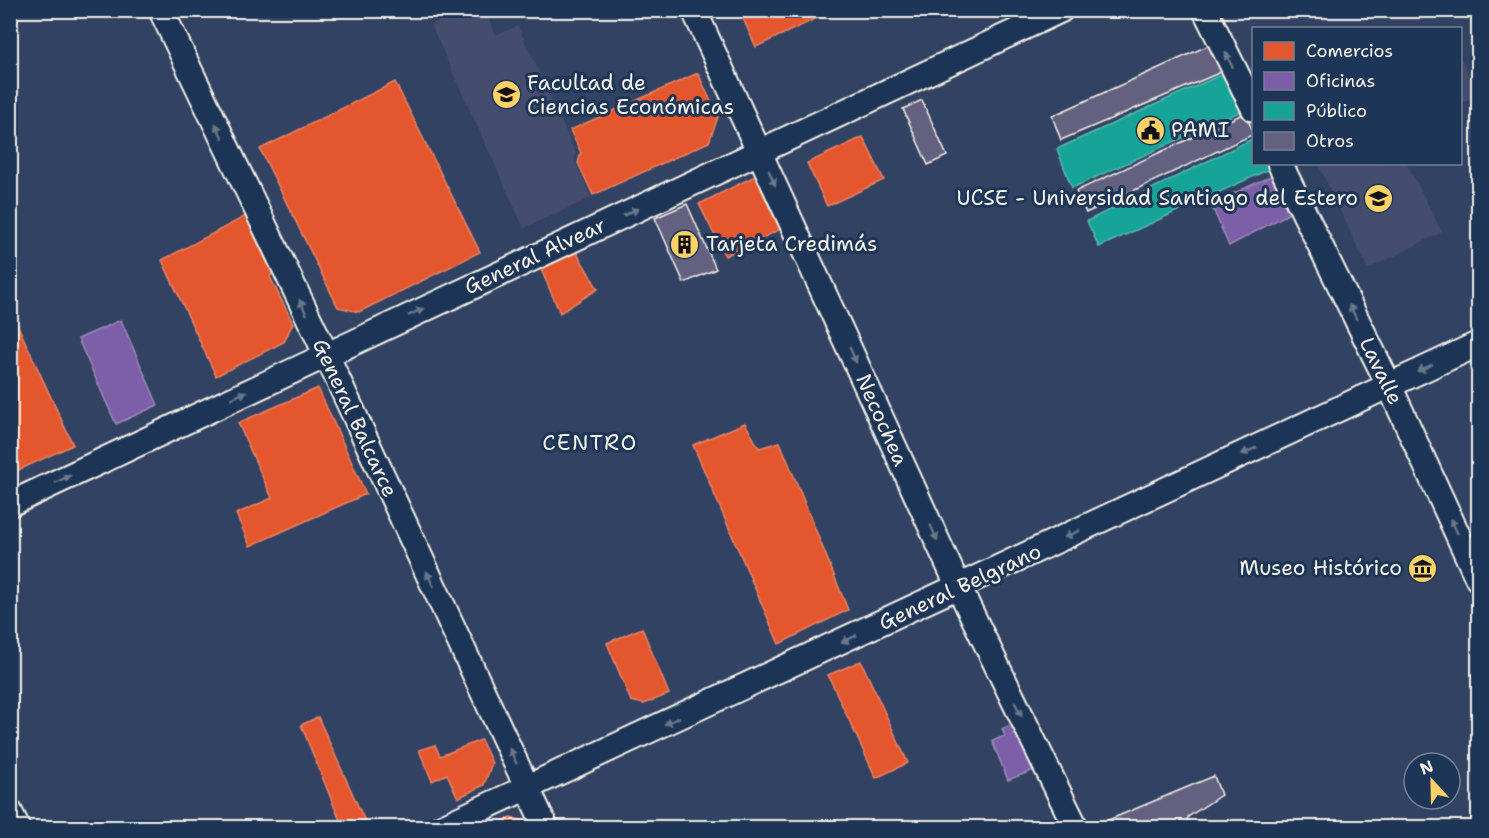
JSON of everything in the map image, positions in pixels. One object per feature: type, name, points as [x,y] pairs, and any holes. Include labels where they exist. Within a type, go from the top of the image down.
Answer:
[{"type":"street","name":"General Balcarce","points":[[161,10],[326,354],[546,828]]},
{"type":"street","name":"Necochea","points":[[694,10],[959,588],[1076,828]]},
{"type":"street","name":"General Alvear","points":[[10,504],[1061,10]]},
{"type":"street","points":[[1205,10],[1252,105]]},
{"type":"street","name":"Lavalle","points":[[1280,165],[1389,385],[1479,579]]},
{"type":"street","name":"General Belgrano","points":[[440,828],[1479,344]]},
{"type":"street","points":[[10,812],[18,828]]},
{"type":"shaded area","name":"Facultad de Ciencias Económicas","points":[[484,10],[496,35],[518,26],[576,154],[574,160],[591,198],[524,228],[431,25],[462,11]]},
{"type":"shaded area","points":[[1462,61],[1478,95],[1462,102]]},
{"type":"shaded area","name":"UCSE - Universidad Santiago del Estero","points":[[1318,165],[1408,165],[1442,232],[1368,269]]},
{"type":"building: Comercios","points":[[739,10],[834,10],[756,47]]},
{"type":"building: Comercios","points":[[698,73],[718,117],[709,142],[593,195],[578,163],[581,153],[570,130]]},
{"type":"building: Comercios","points":[[395,82],[480,252],[359,312],[338,307],[260,149]]},
{"type":"building: Comercios","points":[[863,137],[884,180],[827,206],[807,163]]},
{"type":"building: Comercios","points":[[755,176],[781,229],[725,256],[699,204]]},
{"type":"building: Comercios","points":[[246,216],[274,271],[270,277],[293,323],[284,342],[216,376],[162,260]]},
{"type":"building: Comercios","points":[[575,250],[598,289],[560,313],[540,267]]},
{"type":"building: Comercios","points":[[12,313],[73,445],[10,474],[10,314]]},
{"type":"building: Comercios","points":[[318,388],[366,494],[250,546],[236,514],[272,498],[238,423]]},
{"type":"building: Comercios","points":[[745,423],[759,448],[780,442],[848,610],[779,644],[693,445]]},
{"type":"building: Comercios","points":[[642,628],[669,694],[644,704],[631,701],[607,643]]},
{"type":"building: Comercios","points":[[861,661],[908,763],[876,778],[828,675]]},
{"type":"building: Comercios","points":[[318,717],[368,828],[343,828],[301,725]]},
{"type":"building: Comercios","points":[[481,740],[492,763],[484,785],[458,798],[447,774],[432,781],[419,750],[435,745],[440,756]]},
{"type":"building: Comercios","points":[[511,817],[529,823],[531,828],[490,828]]},
{"type":"building: Oficinas","points":[[1273,175],[1288,214],[1229,246],[1211,204]]},
{"type":"building: Oficinas","points":[[121,320],[158,405],[116,424],[78,339]]},
{"type":"building: Oficinas","points":[[1016,723],[1034,770],[1008,780],[992,741],[1005,736],[1002,729]]},
{"type":"building: Público","name":"PAMI","points":[[1227,72],[1244,110],[1072,188],[1057,149]]},
{"type":"building: Público","points":[[1252,139],[1252,165],[1270,165],[1272,168],[1099,247],[1087,221]]},
{"type":"building: Otros","points":[[973,10],[990,10],[976,17]]},
{"type":"building: Otros","points":[[1214,43],[1226,70],[1061,140],[1052,116]]},
{"type":"building: Otros","points":[[922,100],[947,156],[928,165],[903,109]]},
{"type":"building: Otros","points":[[1245,113],[1252,129],[1252,135],[1086,213],[1076,191]]},
{"type":"building: Otros","name":"Tarjeta Credimás","points":[[687,204],[716,269],[684,283],[655,218]]},
{"type":"building: Otros","points":[[1214,776],[1221,795],[1188,817],[1187,825],[1180,828],[1101,828],[1099,824]]},
{"type":"place","name":"Facultad de Ciencias Económicas","points":[[506,95]]},
{"type":"place","name":"PAMI","points":[[1150,130]]},
{"type":"place","name":"UCSE - Universidad Santiago del Estero","points":[[1379,198]]},
{"type":"place","name":"Tarjeta Credimás","points":[[685,244]]},
{"type":"place","name":"Museo Histórico","points":[[1423,568]]},
{"type":"district","name":"CENTRO","points":[[590,442]]}]
